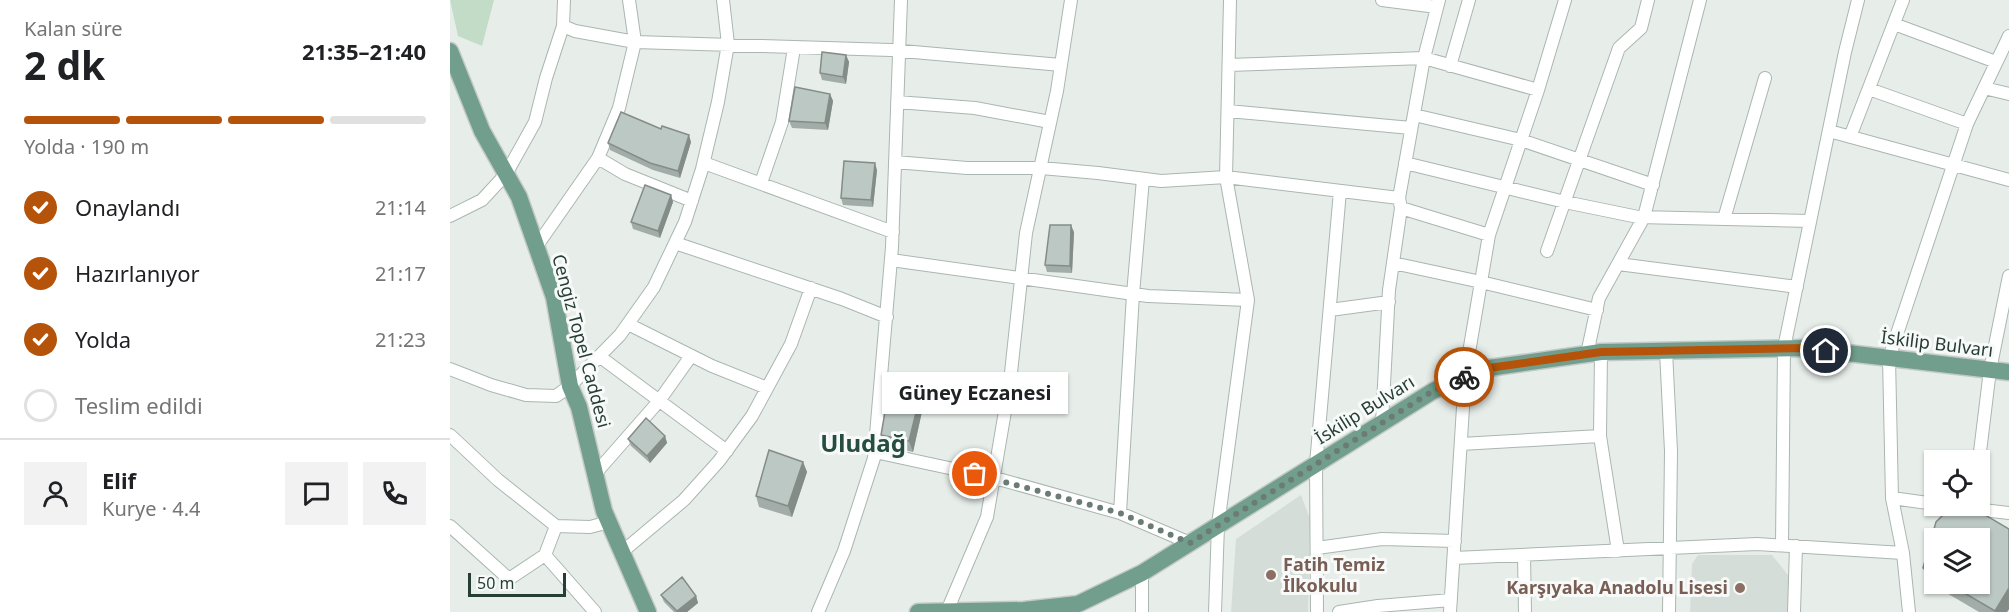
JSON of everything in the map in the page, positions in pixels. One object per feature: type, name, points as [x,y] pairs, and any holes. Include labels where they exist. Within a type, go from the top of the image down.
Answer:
[{"type":"main road","name":"Cengiz Topel Caddesi","points":[[450,51],[482,131],[519,197],[554,297],[570,386],[579,407],[609,522],[648,612]]},
{"type":"main road","name":"İskilip Bulvarı","points":[[918,612],[1070,608],[1142,573],[1433,391],[1482,369],[1594,353],[1805,348],[2009,372]]},
{"type":"street","points":[[450,216],[482,200],[506,174],[535,122],[563,26],[564,0]]},
{"type":"street","points":[[536,247],[598,158],[619,108],[635,42],[630,0]]},
{"type":"street","points":[[450,369],[491,385],[526,395],[556,396],[570,386],[620,335],[654,287],[675,243],[704,164],[728,44],[723,0]]},
{"type":"street","points":[[818,612],[844,551],[874,452],[893,232],[901,0]]},
{"type":"street","points":[[947,611],[987,517],[995,478],[1010,382],[1026,233],[1050,122],[1071,0]]},
{"type":"street","points":[[1215,612],[1218,525],[1248,300],[1226,177],[1230,0]]},
{"type":"street","points":[[1382,0],[1438,4],[1424,58],[1405,163],[1389,302],[1382,423]]},
{"type":"street","points":[[1450,66],[1469,0]]},
{"type":"street","points":[[1339,612],[1378,606],[1451,606],[1465,376],[1489,235],[1538,90],[1565,0]]},
{"type":"street","points":[[1547,251],[1619,48],[1641,28],[1648,0]]},
{"type":"street","points":[[1618,551],[1600,436],[1594,353],[1597,310],[1599,298],[1644,217],[1700,0]]},
{"type":"street","points":[[1782,545],[1784,348],[1858,0]]},
{"type":"street","points":[[1850,137],[1903,0]]},
{"type":"street","points":[[1894,24],[1996,62]]},
{"type":"street","points":[[563,26],[575,31],[635,42],[898,51],[1061,65]]},
{"type":"street","points":[[1909,612],[1903,553],[1892,498],[1890,358],[1967,124],[2009,36]]},
{"type":"street","points":[[761,183],[782,122],[794,48]]},
{"type":"street","points":[[1229,65],[1424,58],[1538,90]]},
{"type":"street","points":[[1724,219],[1765,78]]},
{"type":"street","points":[[1984,88],[2009,94]]},
{"type":"street","points":[[1869,89],[1967,124]]},
{"type":"street","points":[[897,102],[975,108],[1050,122]]},
{"type":"street","points":[[1228,111],[1411,128]]},
{"type":"street","points":[[1414,115],[1521,140],[1653,185]]},
{"type":"street","points":[[1829,130],[2009,180]]},
{"type":"street","points":[[598,158],[625,174],[692,201]]},
{"type":"street","points":[[895,162],[968,168],[1041,168],[1161,181],[1226,177],[1340,191],[1400,203],[1489,235]]},
{"type":"street","points":[[1405,163],[1565,202],[1644,217],[1810,221]]},
{"type":"street","points":[[704,164],[893,232]]},
{"type":"street","points":[[1120,513],[1133,294],[1143,178]]},
{"type":"street","points":[[1317,612],[1316,464],[1340,191]]},
{"type":"street","points":[[675,243],[811,288],[887,317]]},
{"type":"street","points":[[891,260],[1133,294],[1248,300]]},
{"type":"street","points":[[1393,263],[1597,310]]},
{"type":"street","points":[[1618,264],[1797,287]]},
{"type":"street","points":[[1980,450],[1990,370],[2009,276]]},
{"type":"street","points":[[622,552],[684,500],[727,451],[752,416],[791,344],[811,288]]},
{"type":"street","points":[[1330,310],[1389,302]]},
{"type":"street","points":[[628,324],[691,356],[766,388]]},
{"type":"street","points":[[1666,351],[1671,451],[1668,612]]},
{"type":"street","points":[[599,356],[727,451]]},
{"type":"street","points":[[595,474],[659,400],[691,356]]},
{"type":"street","points":[[450,435],[498,480],[556,526],[590,527],[609,522]]},
{"type":"street","points":[[1461,444],[1600,436]]},
{"type":"street","points":[[874,452],[995,478],[1120,513],[1190,543]]},
{"type":"street","points":[[1892,498],[1924,502]]},
{"type":"street","points":[[1990,510],[2009,513]]},
{"type":"street","points":[[450,526],[509,579],[545,555],[556,526]]},
{"type":"street","points":[[1317,548],[1382,539],[1455,541]]},
{"type":"street","points":[[1454,558],[1757,544],[1903,553]]},
{"type":"street","points":[[1794,612],[1796,546]]},
{"type":"street","points":[[545,555],[579,591],[595,612]]},
{"type":"street","points":[[1524,555],[1525,612]]},
{"type":"street","points":[[1142,573],[1142,612]]},
{"type":"shaded area","name":"Fatih Temiz İlkokulu","points":[[1301,495],[1310,519],[1308,612],[1231,612],[1236,539]]},
{"type":"shaded area","name":"Karşıyaka Anadolu Lisesi","points":[[1698,555],[1772,555],[1788,575],[1789,612],[1690,612],[1692,564]]},
{"type":"green space","points":[[450,0],[494,0],[482,46],[458,36]]},
{"type":"building","points":[[822,52],[846,55],[843,77],[820,73]]},
{"type":"building","points":[[795,87],[830,94],[825,123],[789,121]]},
{"type":"building","points":[[621,112],[661,129],[662,126],[689,135],[678,171],[650,163],[608,143]]},
{"type":"building","points":[[844,161],[875,163],[871,200],[841,198]]},
{"type":"building","points":[[645,185],[671,195],[658,231],[631,222]]},
{"type":"building","points":[[1050,225],[1071,225],[1070,266],[1045,265]]},
{"type":"building","points":[[890,383],[922,388],[909,441],[881,435]]},
{"type":"building","points":[[646,418],[665,436],[647,456],[628,439]]},
{"type":"building","points":[[769,450],[803,462],[788,506],[756,496]]},
{"type":"building","points":[[1942,516],[1987,516],[2009,529],[2009,588],[1995,611],[1966,594],[1990,594],[1990,528],[1934,528],[1936,522]]},
{"type":"building","points":[[682,577],[696,596],[677,611],[661,595]]},
{"type":"way so far","points":[[975,474],[1120,513],[1190,543],[1433,391],[1464,377]]},
{"type":"place","name":"Güney Eczanesi","points":[[975,474]]},
{"type":"place","name":"Fatih Temiz İlkokulu","points":[[1271,575]]},
{"type":"place","name":"Karşıyaka Anadolu Lisesi","points":[[1740,588]]},
{"type":"district","name":"Uludağ","points":[[863,444]]},
{"type":"route","points":[[1464,377],[1482,369],[1601,352],[1805,348],[1826,351]]}]
